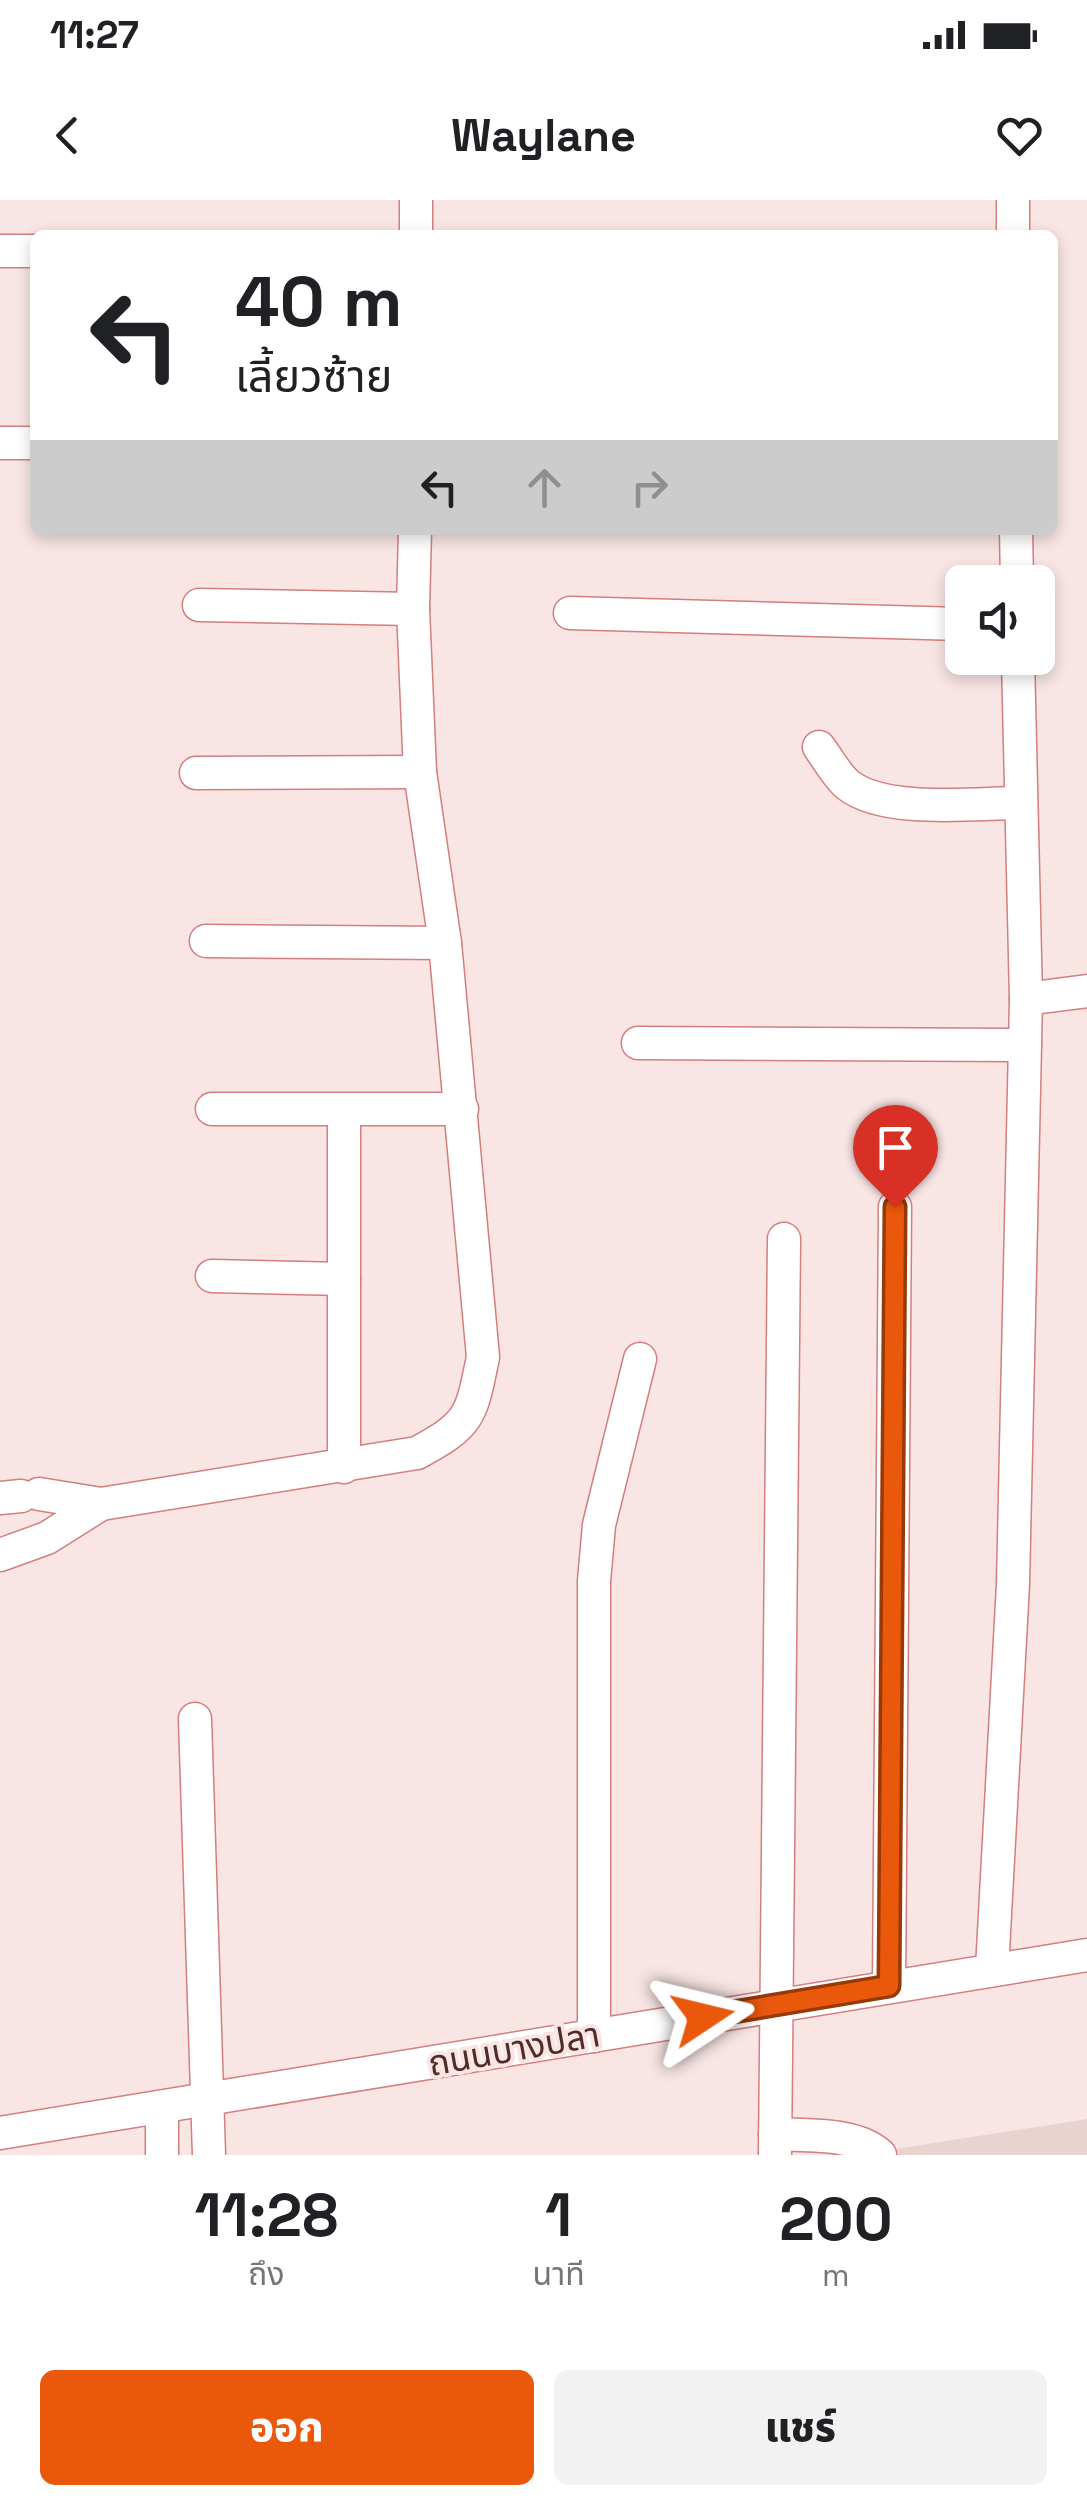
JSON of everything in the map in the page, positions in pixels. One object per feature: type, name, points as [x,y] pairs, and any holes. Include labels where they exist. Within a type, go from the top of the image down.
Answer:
[{"type":"street","points":[[416,200],[416,230]]},
{"type":"street","points":[[1013,200],[1013,230]]},
{"type":"street","points":[[0,250],[30,251]]},
{"type":"street","points":[[0,444],[30,443]]},
{"type":"street","points":[[20,1496],[100,1504],[417,1452],[458,1431],[475,1398],[483,1357],[462,1109],[445,943],[420,772],[413,609],[415,535]]},
{"type":"street","points":[[1016,535],[1016,565]]},
{"type":"street","points":[[199,605],[413,609]]},
{"type":"street","points":[[570,613],[945,624]]},
{"type":"street","points":[[992,1970],[1013,1584],[1026,999],[1018,675]]},
{"type":"street","points":[[819,747],[846,784],[868,798],[909,803],[1021,803]]},
{"type":"street","points":[[196,774],[420,772]]},
{"type":"street","points":[[206,941],[445,943]]},
{"type":"street","points":[[1026,999],[1087,990]]},
{"type":"street","points":[[638,1044],[1025,1045]]},
{"type":"street","points":[[212,1109],[462,1109]]},
{"type":"street","points":[[344,1110],[344,1466]]},
{"type":"street","points":[[889,1986],[895,1207]]},
{"type":"street","points":[[784,1239],[775,2144],[842,2139],[871,2146],[880,2155]]},
{"type":"street","points":[[212,1276],[344,1279]]},
{"type":"street","points":[[594,2036],[594,1581],[599,1525],[640,1359]]},
{"type":"street","points":[[0,1555],[46,1538],[100,1504]]},
{"type":"street","points":[[195,1719],[209,2155]]},
{"type":"street","name":"ถนนบางปลา","points":[[0,2134],[41,2141],[162,2109],[1087,1955]]},
{"type":"street","points":[[162,2109],[162,2155]]},
{"type":"shaded area","points":[[1087,2119],[1087,2155],[858,2155]]},
{"type":"route","points":[[703,2017],[889,1986],[895,1207]]}]
